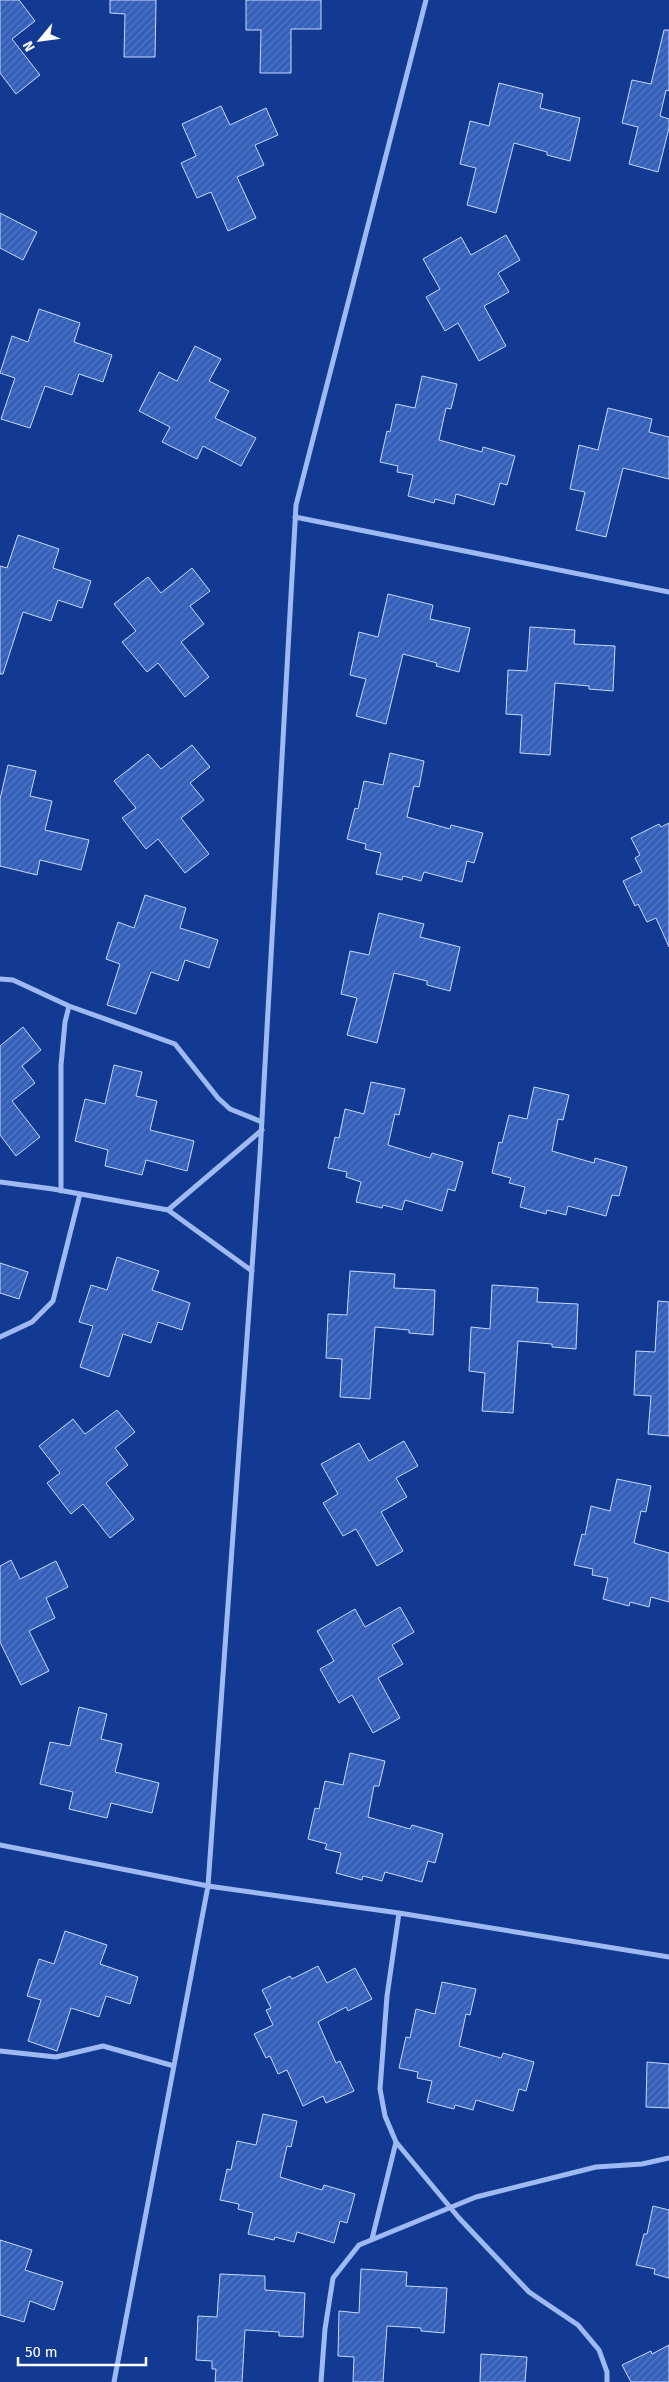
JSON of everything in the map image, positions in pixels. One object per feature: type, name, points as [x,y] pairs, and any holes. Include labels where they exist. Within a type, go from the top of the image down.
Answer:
[{"type":"street","points":[[114,2382],[208,1886],[262,1130],[295,517],[298,496],[426,0]]},
{"type":"street","points":[[295,517],[669,592]]},
{"type":"street","points":[[0,979],[13,980],[69,1006],[175,1044],[218,1098],[230,1109],[262,1122]]},
{"type":"street","points":[[61,1190],[61,1065],[65,1022],[69,1006]]},
{"type":"street","points":[[168,1210],[262,1130]]},
{"type":"street","points":[[0,1182],[61,1190],[168,1210],[252,1271]]},
{"type":"street","points":[[0,1337],[32,1322],[53,1301],[80,1194]]},
{"type":"street","points":[[0,1845],[208,1886],[399,1913],[669,1957]]},
{"type":"street","points":[[399,1913],[387,1996],[380,2089],[384,2116],[396,2142],[451,2208],[529,2292],[578,2325],[599,2350],[607,2372],[607,2382]]},
{"type":"street","points":[[0,2051],[56,2057],[79,2050],[103,2046],[174,2066]]},
{"type":"street","points":[[372,2240],[396,2142]]},
{"type":"street","points":[[321,2382],[325,2329],[333,2278],[359,2245],[476,2197],[596,2167],[642,2164],[669,2158]]},
{"type":"building","points":[[0,0],[19,0],[35,21],[12,39],[40,75],[16,94],[0,73]]},
{"type":"building","points":[[110,0],[156,0],[155,57],[124,57],[125,14],[110,13]]},
{"type":"building","points":[[246,0],[321,0],[321,29],[291,29],[291,73],[260,73],[261,30],[246,30]]},
{"type":"building","points":[[664,30],[669,30],[669,91],[666,90],[660,116],[669,119],[669,128],[658,172],[629,164],[638,127],[622,123],[632,80],[651,84]]},
{"type":"building","points":[[499,83],[543,94],[540,108],[580,118],[570,161],[547,155],[547,152],[514,143],[496,213],[467,205],[476,168],[460,164],[470,121],[489,126]]},
{"type":"building","points":[[221,106],[230,125],[266,108],[278,135],[255,145],[264,165],[237,177],[256,218],[228,231],[211,192],[197,198],[181,163],[196,156],[182,124]]},
{"type":"building","points":[[0,213],[37,232],[23,260],[0,248]]},
{"type":"building","points":[[506,235],[520,260],[498,273],[509,292],[484,306],[506,346],[479,361],[458,323],[445,331],[426,297],[440,289],[423,259],[461,237],[471,255]]},
{"type":"building","points":[[39,309],[80,323],[74,342],[112,355],[103,382],[79,374],[72,395],[45,386],[30,428],[1,419],[15,378],[0,373],[12,336],[28,342]]},
{"type":"building","points":[[195,346],[221,359],[209,381],[229,391],[215,418],[256,438],[241,466],[203,446],[197,459],[162,442],[170,427],[139,411],[159,372],[177,381]]},
{"type":"building","points":[[422,376],[457,384],[451,409],[446,408],[439,440],[482,452],[483,447],[515,456],[507,485],[500,483],[494,505],[456,494],[454,504],[435,499],[434,503],[408,496],[413,475],[397,472],[398,466],[380,462],[387,431],[390,432],[396,404],[415,408]]},
{"type":"building","points":[[608,408],[652,419],[649,432],[669,437],[669,479],[623,468],[606,537],[576,530],[585,492],[570,489],[579,445],[598,450]]},
{"type":"building","points":[[18,535],[59,549],[53,568],[91,581],[82,608],[58,600],[51,621],[23,612],[3,674],[0,674],[0,566],[7,568]]},
{"type":"building","points":[[192,568],[210,591],[190,606],[204,624],[181,642],[209,677],[185,697],[158,663],[147,672],[122,642],[136,631],[114,604],[148,577],[161,593]]},
{"type":"building","points":[[388,594],[433,605],[430,619],[470,628],[459,672],[436,666],[437,663],[403,654],[386,724],[356,716],[366,679],[350,675],[359,632],[378,637]]},
{"type":"building","points":[[530,627],[575,630],[574,644],[615,646],[613,691],[589,689],[589,686],[555,683],[550,755],[520,753],[522,715],[506,714],[508,670],[527,671]]},
{"type":"building","points":[[192,745],[210,767],[190,783],[204,800],[181,818],[209,854],[185,873],[158,839],[146,849],[122,818],[136,808],[114,781],[148,754],[161,769]]},
{"type":"building","points":[[390,753],[424,761],[419,787],[414,786],[407,817],[450,829],[451,825],[483,833],[474,863],[467,861],[462,882],[424,872],[421,881],[403,876],[402,880],[376,874],[381,853],[365,849],[366,844],[347,839],[355,808],[358,809],[364,781],[383,785]]},
{"type":"building","points":[[8,765],[36,771],[30,796],[52,801],[45,830],[89,840],[81,870],[40,860],[37,875],[0,866],[0,799]]},
{"type":"building","points":[[669,823],[669,947],[656,918],[647,922],[638,904],[635,906],[623,881],[642,872],[635,858],[640,855],[631,838],[659,824],[661,827]]},
{"type":"building","points":[[145,895],[186,908],[180,928],[218,940],[209,968],[185,960],[178,981],[151,972],[136,1014],[107,1005],[120,964],[106,959],[118,922],[134,928]]},
{"type":"building","points":[[379,913],[424,924],[420,937],[460,947],[450,991],[427,985],[427,981],[394,973],[377,1043],[347,1035],[357,998],[341,994],[350,951],[369,955]]},
{"type":"building","points":[[23,1027],[41,1050],[22,1066],[35,1083],[12,1101],[40,1137],[16,1156],[0,1135],[0,1046]]},
{"type":"building","points":[[114,1065],[142,1072],[136,1096],[157,1101],[150,1130],[194,1141],[187,1171],[146,1160],[142,1175],[105,1166],[108,1150],[75,1141],[85,1099],[105,1104]]},
{"type":"building","points":[[371,1082],[405,1089],[399,1115],[395,1114],[388,1145],[430,1158],[432,1153],[463,1162],[455,1191],[448,1189],[442,1211],[405,1200],[402,1210],[383,1205],[382,1208],[356,1202],[361,1182],[346,1177],[347,1172],[328,1168],[335,1137],[339,1138],[345,1109],[364,1114]]},
{"type":"building","points":[[534,1087],[569,1095],[563,1120],[558,1119],[552,1151],[594,1163],[595,1158],[627,1167],[619,1196],[612,1195],[606,1216],[568,1206],[566,1215],[547,1210],[546,1214],[520,1207],[525,1187],[509,1183],[511,1178],[492,1173],[499,1142],[502,1143],[509,1115],[527,1119]]},
{"type":"building","points":[[117,1257],[159,1271],[152,1290],[190,1303],[182,1330],[158,1322],[151,1343],[123,1334],[109,1377],[80,1367],[93,1326],[79,1322],[91,1285],[107,1290]]},
{"type":"building","points":[[0,1263],[28,1272],[19,1299],[0,1293]]},
{"type":"building","points":[[350,1271],[395,1274],[394,1288],[435,1290],[433,1335],[409,1333],[409,1330],[375,1327],[370,1399],[340,1397],[342,1359],[326,1358],[328,1314],[347,1315]]},
{"type":"building","points":[[492,1285],[538,1288],[537,1302],[578,1304],[576,1349],[552,1347],[552,1344],[518,1341],[513,1413],[482,1411],[485,1373],[469,1371],[471,1327],[490,1329]]},
{"type":"building","points":[[658,1301],[669,1302],[669,1436],[648,1434],[651,1396],[634,1395],[636,1351],[655,1352]]},
{"type":"building","points":[[117,1410],[135,1432],[115,1448],[128,1465],[106,1483],[134,1519],[110,1538],[83,1504],[71,1514],[47,1483],[60,1473],[39,1446],[73,1419],[85,1434]]},
{"type":"building","points":[[404,1441],[418,1466],[396,1478],[407,1497],[381,1512],[403,1551],[377,1566],[356,1529],[343,1536],[323,1503],[338,1494],[321,1464],[359,1443],[369,1461]]},
{"type":"building","points":[[617,1479],[651,1486],[646,1512],[641,1511],[634,1543],[669,1553],[669,1602],[651,1597],[649,1607],[630,1602],[629,1606],[603,1599],[608,1578],[592,1575],[593,1569],[574,1565],[582,1534],[585,1535],[591,1506],[610,1511]]},
{"type":"building","points":[[11,1560],[20,1579],[56,1561],[68,1587],[46,1598],[55,1618],[29,1631],[49,1671],[21,1685],[0,1642],[0,1566]]},
{"type":"building","points":[[400,1607],[414,1632],[392,1645],[403,1664],[378,1678],[400,1718],[373,1733],[352,1695],[339,1703],[320,1669],[334,1661],[317,1631],[355,1609],[365,1627]]},
{"type":"building","points":[[79,1707],[107,1714],[101,1739],[122,1744],[115,1772],[159,1783],[152,1813],[111,1803],[107,1818],[69,1809],[73,1792],[40,1784],[50,1742],[70,1746]]},
{"type":"building","points":[[350,1753],[385,1761],[379,1786],[374,1786],[368,1817],[410,1829],[412,1825],[443,1834],[435,1863],[428,1861],[422,1882],[385,1872],[382,1881],[363,1876],[362,1880],[336,1873],[341,1853],[325,1849],[327,1844],[308,1839],[315,1808],[319,1809],[325,1781],[343,1785]]},
{"type":"building","points":[[65,1931],[107,1945],[100,1964],[138,1977],[130,2004],[106,1996],[99,2017],[71,2008],[57,2051],[28,2041],[41,2000],[27,1996],[39,1959],[54,1964]]},
{"type":"building","points":[[318,1966],[327,1983],[355,1968],[372,1999],[348,2011],[346,2007],[318,2022],[336,2063],[340,2061],[354,2091],[326,2103],[323,2096],[303,2106],[287,2070],[278,2074],[270,2056],[266,2058],[254,2034],[273,2025],[266,2010],[271,2008],[262,1990],[290,1976],[292,1979]]},
{"type":"building","points":[[442,1982],[476,1989],[470,2015],[466,2014],[459,2046],[501,2058],[503,2053],[534,2062],[526,2091],[519,2089],[513,2111],[476,2100],[473,2110],[455,2105],[454,2109],[427,2102],[432,2081],[417,2078],[418,2072],[399,2068],[406,2037],[410,2038],[416,2009],[435,2014]]},
{"type":"building","points":[[647,2062],[669,2064],[669,2108],[646,2107]]},
{"type":"building","points":[[263,2114],[297,2121],[291,2147],[287,2146],[280,2177],[322,2190],[324,2185],[355,2194],[347,2223],[340,2221],[334,2243],[297,2232],[294,2242],[275,2237],[274,2240],[248,2234],[253,2213],[238,2209],[239,2204],[220,2200],[227,2169],[231,2170],[237,2141],[256,2145]]},
{"type":"building","points":[[653,2206],[669,2210],[669,2278],[654,2274],[655,2269],[636,2265],[644,2234],[647,2234]]},
{"type":"building","points":[[0,2240],[32,2250],[25,2270],[63,2282],[54,2310],[30,2301],[24,2322],[0,2315]]},
{"type":"building","points":[[361,2269],[407,2272],[406,2286],[447,2288],[444,2333],[421,2331],[421,2328],[387,2326],[383,2382],[353,2382],[354,2357],[338,2356],[339,2311],[359,2313]]},
{"type":"building","points":[[220,2274],[265,2276],[265,2290],[305,2293],[303,2337],[279,2336],[279,2332],[245,2330],[242,2382],[215,2382],[216,2369],[212,2369],[212,2361],[196,2360],[198,2316],[217,2317]]},
{"type":"building","points":[[669,2345],[669,2382],[631,2382],[622,2365],[651,2351],[652,2354]]},
{"type":"building","points":[[481,2354],[527,2357],[525,2382],[480,2382]]}]
